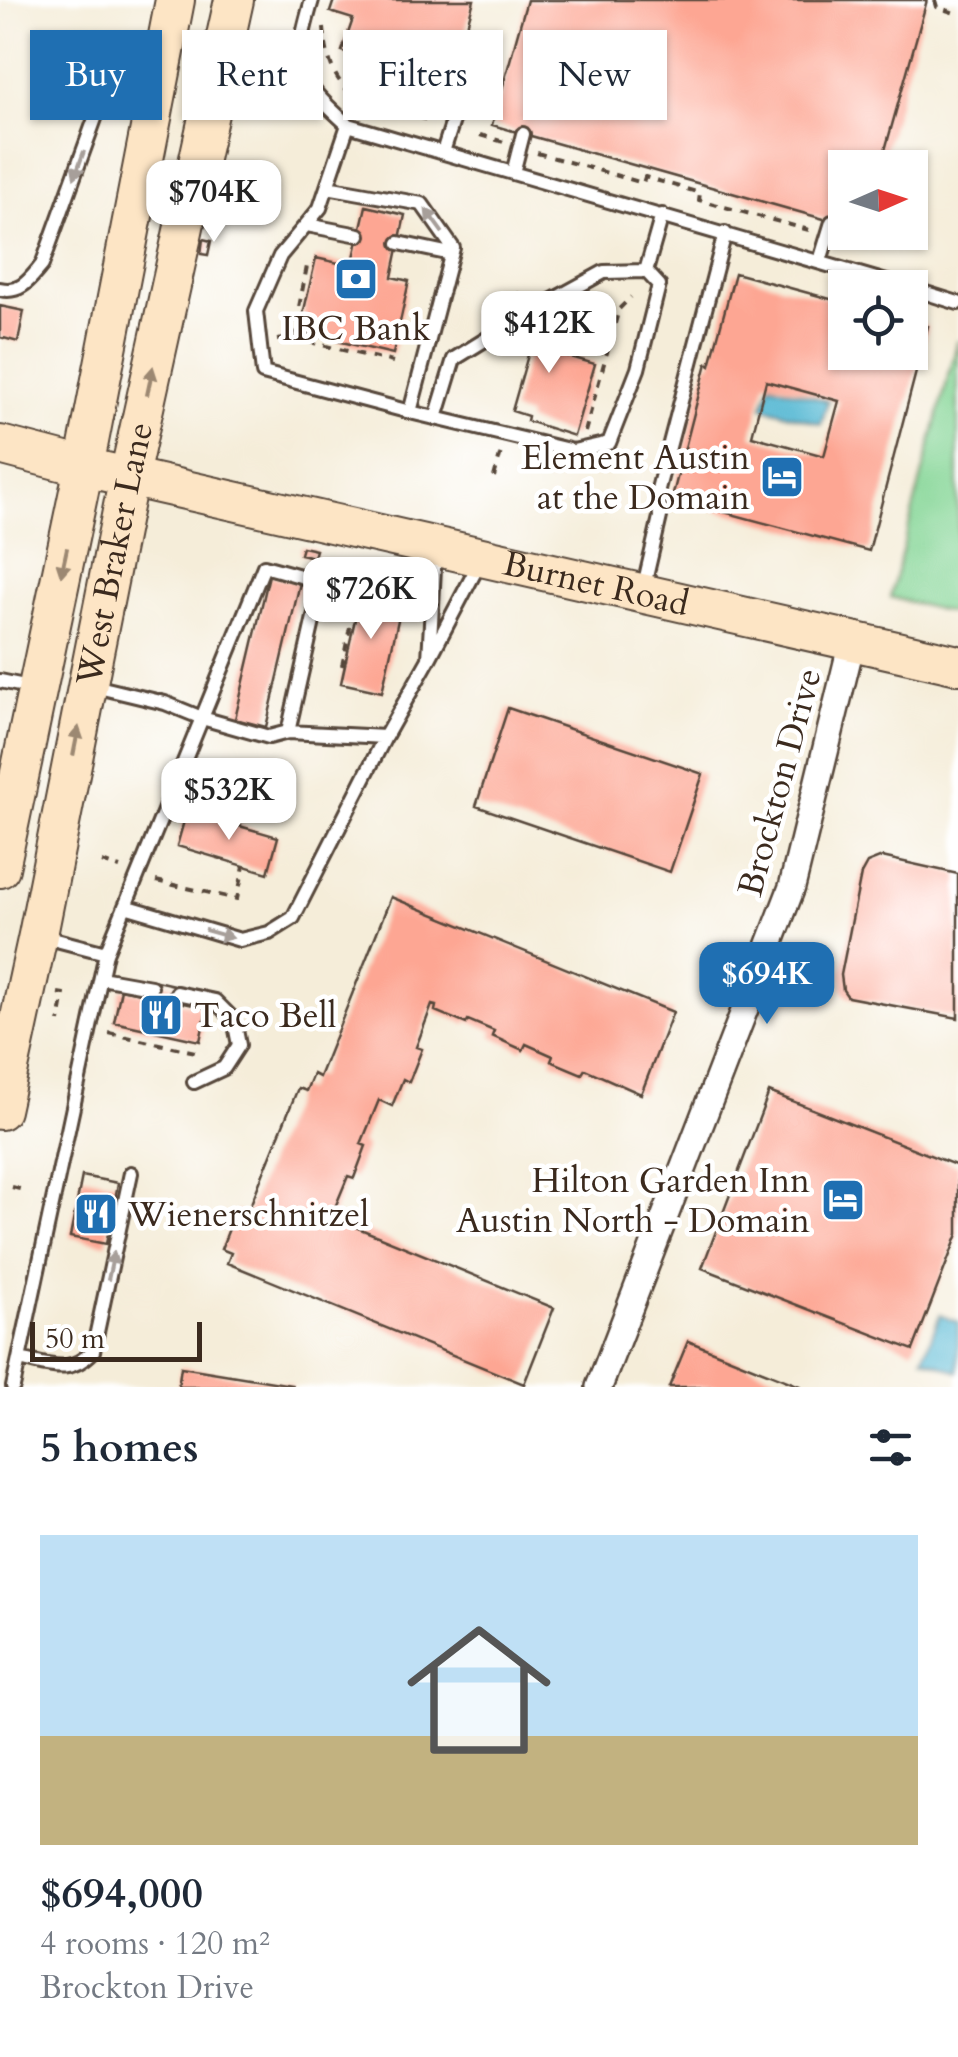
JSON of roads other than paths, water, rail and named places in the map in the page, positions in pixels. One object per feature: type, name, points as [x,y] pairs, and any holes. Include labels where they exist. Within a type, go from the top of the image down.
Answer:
[{"type":"main road","name":"West Braker Lane","points":[[0,868],[18,685],[84,466],[175,0]]},
{"type":"main road","name":"West Braker Lane","points":[[0,1110],[128,476],[234,0]]},
{"type":"main road","name":"Burnet Road","points":[[0,445],[958,666]]},
{"type":"street","name":"Brockton Drive","points":[[598,1387],[792,887],[852,642]]},
{"type":"lane","points":[[312,0],[300,43],[302,74],[320,100],[348,125],[849,270]]},
{"type":"lane","points":[[0,289],[17,290],[42,265],[94,120]]},
{"type":"lane","points":[[444,152],[454,120]]},
{"type":"lane","points":[[348,125],[320,208],[280,256],[256,310],[262,373],[573,451],[609,444],[638,369],[658,285],[646,271]]},
{"type":"lane","points":[[513,172],[522,141]]},
{"type":"lane","points":[[327,187],[422,204],[454,248],[410,412]]},
{"type":"lane","points":[[646,271],[662,216]]},
{"type":"lane","points":[[307,225],[359,235]]},
{"type":"lane","points":[[642,595],[660,518],[658,489],[725,233]]},
{"type":"lane","points":[[820,261],[828,235]]},
{"type":"lane","points":[[399,243],[452,254]]},
{"type":"lane","points":[[531,312],[604,272],[646,271]]},
{"type":"lane","points":[[928,294],[958,303]]},
{"type":"lane","points":[[436,418],[454,359],[514,322]]},
{"type":"lane","points":[[429,660],[436,547]]},
{"type":"lane","points":[[125,906],[240,940],[269,933],[294,918],[482,558]]},
{"type":"lane","points":[[9,1383],[19,1359],[106,953],[264,566],[322,582],[288,732]]},
{"type":"lane","points":[[88,685],[165,703],[269,737],[288,732],[386,736]]},
{"type":"lane","points":[[38,936],[106,953]]},
{"type":"lane","points":[[100,978],[151,988]]},
{"type":"lane","points":[[177,993],[215,1001],[234,1020],[239,1045],[224,1068],[194,1082]]},
{"type":"lane","points":[[19,1359],[66,1368],[82,1362],[93,1351],[131,1173]]},
{"type":"water","points":[[770,384],[828,401],[821,424],[763,407]]},
{"type":"water","points":[[940,1315],[958,1322],[958,1372],[923,1358]]},
{"type":"place","name":"IBC Bank","points":[[356,279]]},
{"type":"place","name":"Element Austin at the Domain","points":[[782,477]]},
{"type":"place","name":"Taco Bell","points":[[161,1015]]},
{"type":"place","name":"Hilton Garden Inn Austin North - Domain","points":[[843,1200]]},
{"type":"place","name":"Wienerschnitzel","points":[[96,1214]]}]
